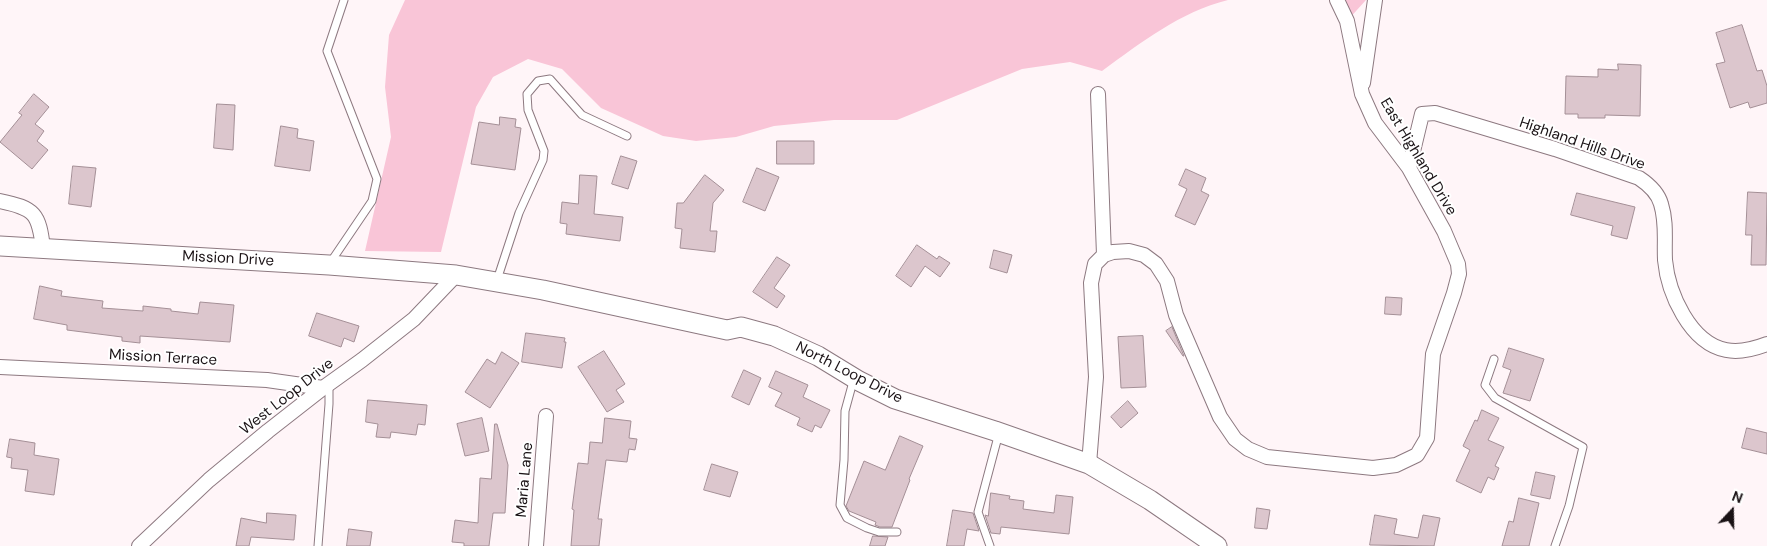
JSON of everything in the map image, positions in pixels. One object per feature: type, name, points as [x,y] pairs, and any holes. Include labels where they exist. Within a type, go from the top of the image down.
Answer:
[{"type":"street","name":"East Highland Drive","points":[[1104,255],[1129,251],[1144,256],[1156,264],[1162,272],[1167,281],[1176,315],[1220,417],[1241,444],[1267,457],[1373,468],[1396,465],[1417,455],[1428,438],[1433,354],[1459,274],[1456,256],[1409,168],[1375,123],[1362,94],[1347,21],[1337,0]]},
{"type":"street","points":[[1362,94],[1375,0]]},
{"type":"street","points":[[1089,464],[1096,377],[1091,283],[1095,264],[1104,255],[1098,94]]},
{"type":"street","name":"Highland Hills Drive","points":[[1409,168],[1422,114],[1435,113],[1547,147],[1639,178],[1648,184],[1660,201],[1666,231],[1665,261],[1669,283],[1675,301],[1690,325],[1713,345],[1726,350],[1742,350],[1767,344]]},
{"type":"street","points":[[0,201],[20,205],[36,215],[43,248]]},
{"type":"street","name":"Mission Drive","points":[[0,246],[329,265],[456,275]]},
{"type":"street","name":"North Loop Drive","points":[[456,275],[497,281],[727,330],[741,327],[754,329],[774,336],[818,356],[854,378],[895,399],[1089,464],[1174,515],[1217,546]]},
{"type":"street","name":"West Loop Drive","points":[[139,546],[209,480],[414,318],[456,275]]},
{"type":"street","name":"Mission Terrace","points":[[0,367],[267,380],[326,386]]},
{"type":"street","name":"Maria Lane","points":[[536,546],[546,416]]},
{"type":"lane","points":[[329,265],[372,201],[377,179],[326,51],[344,0]]},
{"type":"lane","points":[[497,281],[519,212],[543,160],[544,151],[528,110],[527,94],[538,81],[550,79],[582,115],[627,136]]},
{"type":"lane","points":[[1494,359],[1485,385],[1495,398],[1583,448],[1569,506],[1555,546]]},
{"type":"lane","points":[[854,378],[845,412],[844,460],[840,505],[847,518],[867,528],[879,532],[897,532]]},
{"type":"lane","points":[[318,546],[329,404],[326,386]]},
{"type":"lane","points":[[990,546],[978,512],[1000,433]]},
{"type":"shaded area","points":[[405,0],[1228,0],[1194,12],[1162,29],[1102,71],[1070,62],[1022,69],[897,120],[834,120],[774,126],[736,137],[696,141],[663,136],[601,108],[562,69],[528,59],[493,77],[476,107],[441,252],[365,251],[391,137],[385,87],[389,35]]},
{"type":"shaded area","points":[[1345,0],[1366,0],[1347,21]]},
{"type":"building","points":[[1742,25],[1757,71],[1762,70],[1767,86],[1767,103],[1750,108],[1748,102],[1730,108],[1716,64],[1725,62],[1716,33]]},
{"type":"building","points":[[1618,64],[1641,65],[1640,116],[1605,115],[1605,118],[1578,118],[1578,114],[1565,114],[1566,76],[1598,77],[1598,69],[1618,70]]},
{"type":"building","points":[[34,94],[49,107],[35,124],[44,131],[37,141],[48,150],[32,169],[0,142],[22,115],[19,113]]},
{"type":"building","points":[[217,104],[235,105],[233,150],[214,148]]},
{"type":"building","points":[[500,117],[516,119],[515,127],[521,128],[515,170],[471,164],[479,122],[499,125]]},
{"type":"building","points":[[281,126],[298,129],[297,138],[314,141],[310,171],[275,166]]},
{"type":"building","points":[[777,141],[814,141],[814,164],[777,164]]},
{"type":"building","points":[[621,156],[637,161],[628,189],[612,184]]},
{"type":"building","points":[[73,166],[96,168],[91,207],[69,204]]},
{"type":"building","points":[[757,168],[779,177],[765,211],[743,202]]},
{"type":"building","points":[[1186,169],[1206,178],[1201,191],[1209,195],[1195,225],[1175,216],[1187,189],[1179,185]]},
{"type":"building","points":[[580,175],[597,176],[594,214],[623,217],[620,241],[566,234],[567,224],[560,223],[562,202],[578,204]]},
{"type":"building","points":[[705,175],[724,190],[713,203],[710,231],[717,231],[715,252],[680,248],[682,229],[675,228],[677,203],[683,203]]},
{"type":"building","points":[[1748,192],[1767,193],[1766,265],[1751,265],[1752,235],[1746,235]]},
{"type":"building","points":[[1577,193],[1635,207],[1627,239],[1611,235],[1613,226],[1571,215]]},
{"type":"building","points":[[917,245],[937,259],[939,256],[950,263],[940,277],[925,266],[911,287],[896,276]]},
{"type":"building","points":[[994,250],[1012,255],[1007,273],[990,268]]},
{"type":"building","points":[[777,257],[790,265],[774,288],[785,296],[777,308],[753,292]]},
{"type":"building","points":[[40,286],[62,291],[61,296],[103,301],[102,308],[143,311],[143,306],[198,314],[200,302],[234,305],[230,342],[140,336],[140,343],[122,341],[122,337],[67,330],[67,325],[34,319]]},
{"type":"building","points":[[1386,297],[1402,298],[1401,315],[1385,314]]},
{"type":"building","points":[[317,313],[359,326],[354,342],[344,338],[341,347],[309,336]]},
{"type":"building","points":[[1172,327],[1184,356],[1166,331]]},
{"type":"building","points":[[526,333],[565,338],[562,368],[522,362]]},
{"type":"building","points":[[1143,336],[1146,387],[1121,388],[1118,337]]},
{"type":"building","points":[[1509,348],[1544,359],[1530,401],[1503,393],[1511,370],[1503,367]]},
{"type":"building","points":[[604,351],[625,384],[616,390],[624,402],[607,412],[578,367]]},
{"type":"building","points":[[502,352],[519,363],[490,408],[465,392],[487,359],[495,364]]},
{"type":"building","points":[[744,370],[761,378],[749,405],[732,397]]},
{"type":"building","points":[[776,371],[808,385],[803,397],[830,410],[821,428],[815,425],[812,432],[797,425],[800,418],[775,406],[782,393],[769,387]]},
{"type":"building","points":[[368,400],[427,405],[425,425],[418,424],[416,435],[391,432],[390,438],[376,437],[378,424],[366,422]]},
{"type":"building","points":[[1128,401],[1138,413],[1121,428],[1111,417]]},
{"type":"building","points":[[1482,410],[1499,418],[1488,440],[1504,447],[1495,466],[1499,468],[1494,480],[1488,477],[1481,493],[1456,481],[1470,450],[1463,446],[1475,420],[1477,421]]},
{"type":"building","points":[[482,418],[489,451],[465,456],[457,424]]},
{"type":"building","points":[[605,418],[631,421],[629,438],[637,439],[635,450],[629,449],[627,462],[606,460],[598,519],[602,519],[599,546],[571,546],[574,510],[572,509],[578,463],[588,464],[590,442],[602,443]]},
{"type":"building","points":[[495,424],[497,424],[508,465],[505,513],[493,513],[489,546],[464,546],[464,543],[452,542],[455,520],[478,523],[480,478],[491,479]]},
{"type":"building","points":[[1747,428],[1767,433],[1767,454],[1742,448]]},
{"type":"building","points":[[900,436],[923,446],[892,527],[880,527],[875,525],[876,522],[849,511],[846,506],[864,461],[885,470]]},
{"type":"building","points":[[10,439],[35,443],[34,455],[59,459],[54,495],[25,491],[28,470],[11,468],[12,458],[7,457]]},
{"type":"building","points":[[712,464],[738,472],[730,497],[704,490]]},
{"type":"building","points":[[1536,472],[1555,476],[1550,499],[1531,495]]},
{"type":"building","points":[[991,493],[1010,496],[1009,499],[1024,501],[1023,509],[1054,513],[1056,495],[1073,497],[1069,534],[1001,527],[1000,534],[991,533],[985,515],[988,516]]},
{"type":"building","points":[[1519,498],[1539,503],[1529,546],[1502,546],[1509,521],[1513,522]]},
{"type":"building","points":[[1257,508],[1270,510],[1267,529],[1255,528]]},
{"type":"building","points":[[953,510],[973,513],[979,531],[967,529],[964,546],[947,546]]},
{"type":"building","points":[[267,513],[296,515],[294,540],[251,537],[249,546],[236,546],[241,518],[266,523]]},
{"type":"building","points":[[1375,515],[1397,519],[1394,534],[1418,538],[1423,515],[1440,518],[1434,546],[1370,545]]},
{"type":"building","points":[[349,529],[372,532],[370,546],[347,546]]},
{"type":"building","points":[[873,536],[888,537],[885,546],[870,546]]}]
